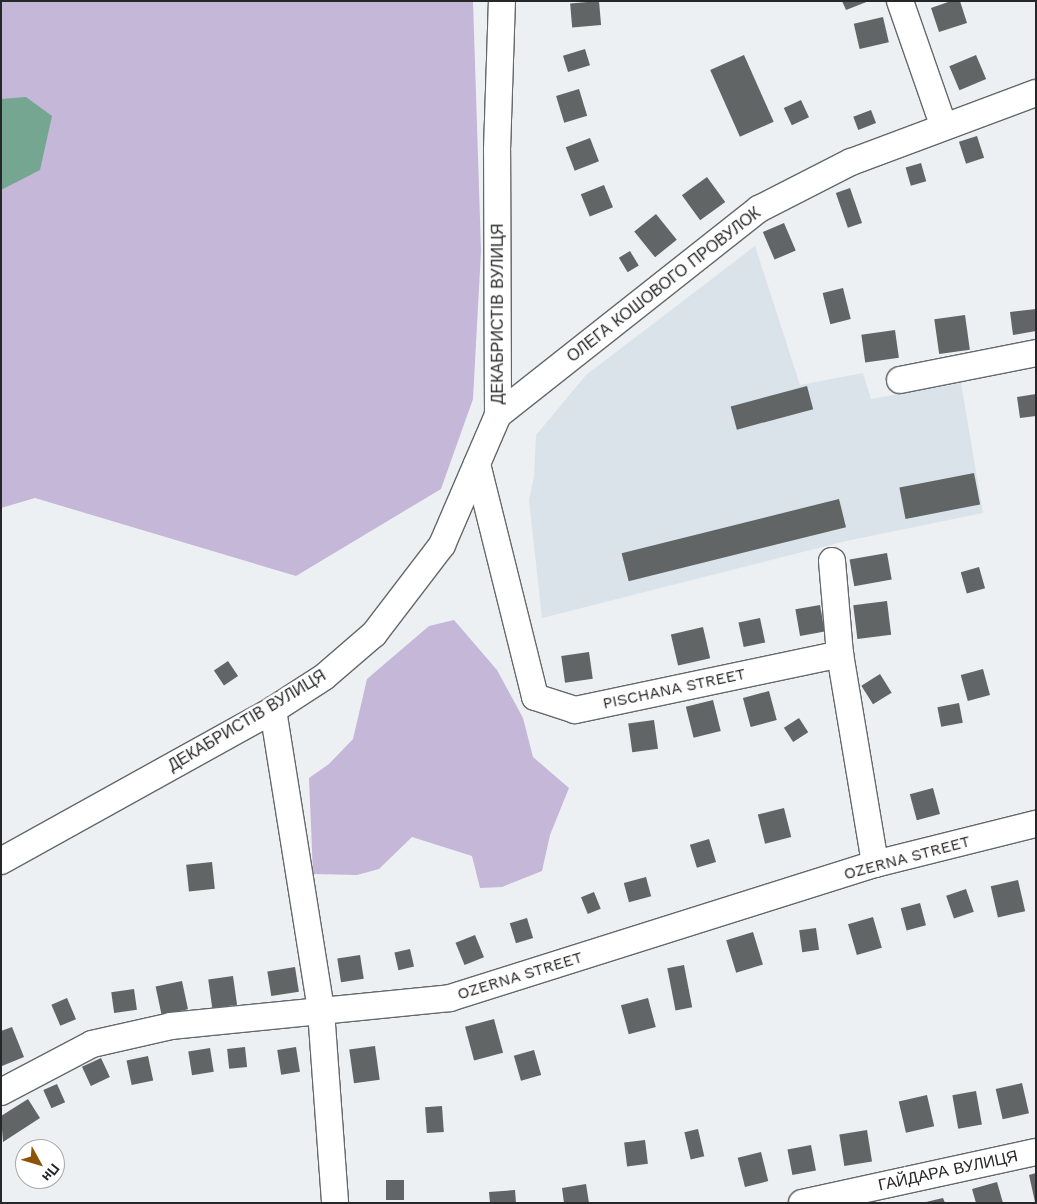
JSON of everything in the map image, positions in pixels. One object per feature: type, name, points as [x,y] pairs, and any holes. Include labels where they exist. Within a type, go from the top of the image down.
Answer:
[{"type":"street","name":"ДЕКАБРИСТІВ ВУЛИЦЯ","points":[[1,861],[273,710],[324,677],[374,634],[442,545],[498,416],[497,150],[502,1]]},
{"type":"street","points":[[900,1],[944,127]]},
{"type":"street","name":"ОЛЕГА КОШОВОГО ПРОВУЛОК","points":[[498,416],[759,209],[851,162],[1036,93]]},
{"type":"street","points":[[900,380],[1036,353]]},
{"type":"street","name":"PISCHANA STREET","points":[[477,464],[535,697],[575,710],[840,654]]},
{"type":"street","points":[[832,561],[840,654],[875,864]]},
{"type":"street","points":[[273,710],[322,1012],[335,1203]]},
{"type":"street","name":"OZERNA STREET","points":[[1,1092],[92,1044],[171,1026],[450,998],[875,864],[1036,824]]},
{"type":"street","name":"ГАЙДАРА ВУЛИЦЯ","points":[[802,1203],[1036,1152]]},
{"type":"shaded area","points":[[1,1],[473,1],[481,251],[473,399],[441,489],[296,576],[35,498],[1,508]]},
{"type":"shaded area","points":[[26,97],[52,116],[40,170],[1,190],[1,99]]},
{"type":"shaded area","points":[[755,246],[800,385],[863,373],[871,399],[961,383],[983,513],[846,541],[542,618],[529,500],[534,476],[536,435],[586,375]]},
{"type":"shaded area","points":[[454,620],[497,670],[523,718],[533,757],[569,788],[550,835],[542,871],[502,887],[480,888],[472,856],[412,837],[379,869],[357,875],[313,874],[309,778],[329,764],[353,739],[367,679],[429,626]]},
{"type":"building","points":[[599,1],[601,25],[572,27],[570,4]]},
{"type":"building","points":[[842,1],[869,1],[846,10]]},
{"type":"building","points":[[951,1],[960,1],[967,23],[939,32],[931,8]]},
{"type":"building","points":[[883,17],[889,42],[860,49],[854,24]]},
{"type":"building","points":[[585,49],[590,65],[568,72],[563,56]]},
{"type":"building","points":[[744,55],[774,122],[740,137],[710,70]]},
{"type":"building","points":[[976,55],[986,79],[959,90],[949,66]]},
{"type":"building","points":[[579,89],[587,116],[564,123],[556,96]]},
{"type":"building","points":[[801,100],[809,117],[792,125],[784,108]]},
{"type":"building","points":[[871,110],[876,123],[858,130],[853,117]]},
{"type":"building","points":[[977,136],[984,158],[966,164],[959,142]]},
{"type":"building","points":[[590,138],[599,161],[575,171],[566,147]]},
{"type":"building","points":[[921,163],[926,181],[911,186],[906,167]]},
{"type":"building","points":[[707,177],[725,202],[700,220],[682,195]]},
{"type":"building","points":[[604,185],[613,207],[590,217],[581,194]]},
{"type":"building","points":[[850,188],[862,223],[848,228],[836,193]]},
{"type":"building","points":[[656,214],[677,240],[655,257],[634,232]]},
{"type":"building","points":[[784,223],[796,251],[775,260],[763,232]]},
{"type":"building","points":[[630,251],[639,266],[628,272],[619,258]]},
{"type":"building","points":[[843,288],[851,319],[830,324],[823,293]]},
{"type":"building","points":[[1036,309],[1036,331],[1013,335],[1010,312]]},
{"type":"building","points":[[965,315],[970,350],[939,354],[934,319]]},
{"type":"building","points":[[895,330],[899,358],[865,362],[861,335]]},
{"type":"building","points":[[807,386],[813,409],[737,430],[731,406]]},
{"type":"building","points":[[1036,394],[1036,416],[1020,418],[1017,397]]},
{"type":"building","points":[[974,473],[980,504],[906,519],[899,488]]},
{"type":"building","points":[[839,499],[846,527],[629,581],[622,553]]},
{"type":"building","points":[[887,553],[892,580],[854,586],[850,560]]},
{"type":"building","points":[[979,567],[985,588],[967,593],[961,572]]},
{"type":"building","points":[[887,601],[891,635],[857,639],[853,605]]},
{"type":"building","points":[[820,605],[825,632],[800,636],[795,609]]},
{"type":"building","points":[[760,618],[765,642],[744,647],[738,623]]},
{"type":"building","points":[[703,627],[710,658],[678,666],[671,634]]},
{"type":"building","points":[[589,652],[593,679],[565,683],[561,656]]},
{"type":"building","points":[[228,661],[238,676],[224,685],[214,671]]},
{"type":"building","points":[[983,669],[990,695],[968,701],[961,675]]},
{"type":"building","points":[[880,674],[892,693],[873,704],[861,686]]},
{"type":"building","points":[[769,691],[777,720],[751,727],[743,698]]},
{"type":"building","points":[[713,700],[721,731],[694,738],[686,707]]},
{"type":"building","points":[[959,703],[963,723],[941,727],[937,707]]},
{"type":"building","points":[[799,718],[808,732],[793,742],[784,728]]},
{"type":"building","points":[[654,720],[658,749],[632,752],[628,724]]},
{"type":"building","points":[[933,788],[940,814],[917,820],[910,794]]},
{"type":"building","points":[[784,808],[791,837],[765,844],[758,815]]},
{"type":"building","points":[[709,839],[716,862],[697,868],[690,845]]},
{"type":"building","points":[[212,862],[215,889],[189,892],[186,865]]},
{"type":"building","points":[[646,877],[651,896],[629,902],[624,883]]},
{"type":"building","points":[[1018,880],[1025,911],[998,917],[991,886]]},
{"type":"building","points":[[966,889],[974,912],[954,919],[946,896]]},
{"type":"building","points":[[594,892],[601,909],[588,914],[581,897]]},
{"type":"building","points":[[920,903],[926,925],[907,930],[901,908]]},
{"type":"building","points":[[873,917],[882,948],[857,955],[848,924]]},
{"type":"building","points":[[527,918],[533,938],[516,943],[510,923]]},
{"type":"building","points":[[816,928],[819,950],[802,952],[799,930]]},
{"type":"building","points":[[753,932],[763,965],[736,973],[726,940]]},
{"type":"building","points":[[475,935],[484,957],[465,965],[456,943]]},
{"type":"building","points":[[410,949],[414,967],[398,970],[394,953]]},
{"type":"building","points":[[360,955],[364,979],[341,982],[337,959]]},
{"type":"building","points":[[684,965],[692,1007],[676,1010],[667,968]]},
{"type":"building","points":[[295,967],[299,992],[271,996],[267,971]]},
{"type":"building","points":[[233,976],[237,1005],[212,1008],[208,979]]},
{"type":"building","points":[[182,981],[188,1009],[162,1015],[156,987]]},
{"type":"building","points":[[134,989],[137,1010],[114,1013],[111,992]]},
{"type":"building","points":[[67,998],[76,1019],[60,1026],[51,1005]]},
{"type":"building","points":[[648,998],[656,1027],[629,1034],[621,1005]]},
{"type":"building","points":[[494,1019],[503,1053],[474,1061],[465,1027]]},
{"type":"building","points":[[12,1027],[24,1057],[2,1066],[1,1031]]},
{"type":"building","points":[[375,1046],[380,1080],[354,1083],[349,1050]]},
{"type":"building","points":[[245,1047],[247,1067],[229,1069],[227,1049]]},
{"type":"building","points":[[296,1047],[300,1072],[281,1075],[277,1050]]},
{"type":"building","points":[[210,1048],[214,1072],[192,1075],[188,1051]]},
{"type":"building","points":[[534,1050],[541,1075],[521,1081],[514,1056]]},
{"type":"building","points":[[148,1056],[153,1080],[132,1085],[126,1061]]},
{"type":"building","points":[[101,1058],[110,1077],[91,1086],[82,1067]]},
{"type":"building","points":[[1022,1083],[1029,1113],[1003,1119],[996,1089]]},
{"type":"building","points":[[57,1084],[65,1102],[51,1108],[43,1090]]},
{"type":"building","points":[[976,1091],[982,1124],[958,1129],[952,1095]]},
{"type":"building","points":[[927,1095],[934,1126],[906,1133],[899,1102]]},
{"type":"building","points":[[28,1099],[40,1118],[3,1142],[1,1116]]},
{"type":"building","points":[[442,1106],[444,1132],[427,1133],[425,1107]]},
{"type":"building","points":[[698,1129],[704,1156],[691,1159],[684,1132]]},
{"type":"building","points":[[867,1130],[872,1162],[844,1166],[839,1134]]},
{"type":"building","points":[[645,1140],[648,1164],[627,1166],[624,1143]]},
{"type":"building","points":[[811,1145],[816,1171],[792,1175],[787,1150]]},
{"type":"building","points":[[761,1152],[768,1181],[745,1187],[738,1158]]},
{"type":"building","points":[[1036,1173],[1036,1202],[1035,1202],[1029,1175]]},
{"type":"building","points":[[386,1180],[404,1180],[404,1200],[386,1200]]},
{"type":"building","points":[[997,1182],[1003,1203],[976,1203],[972,1189]]},
{"type":"building","points":[[586,1184],[589,1203],[564,1203],[562,1188]]},
{"type":"building","points":[[515,1190],[516,1203],[490,1203],[489,1192]]},
{"type":"building","points":[[943,1198],[945,1203],[926,1203],[926,1202]]}]
